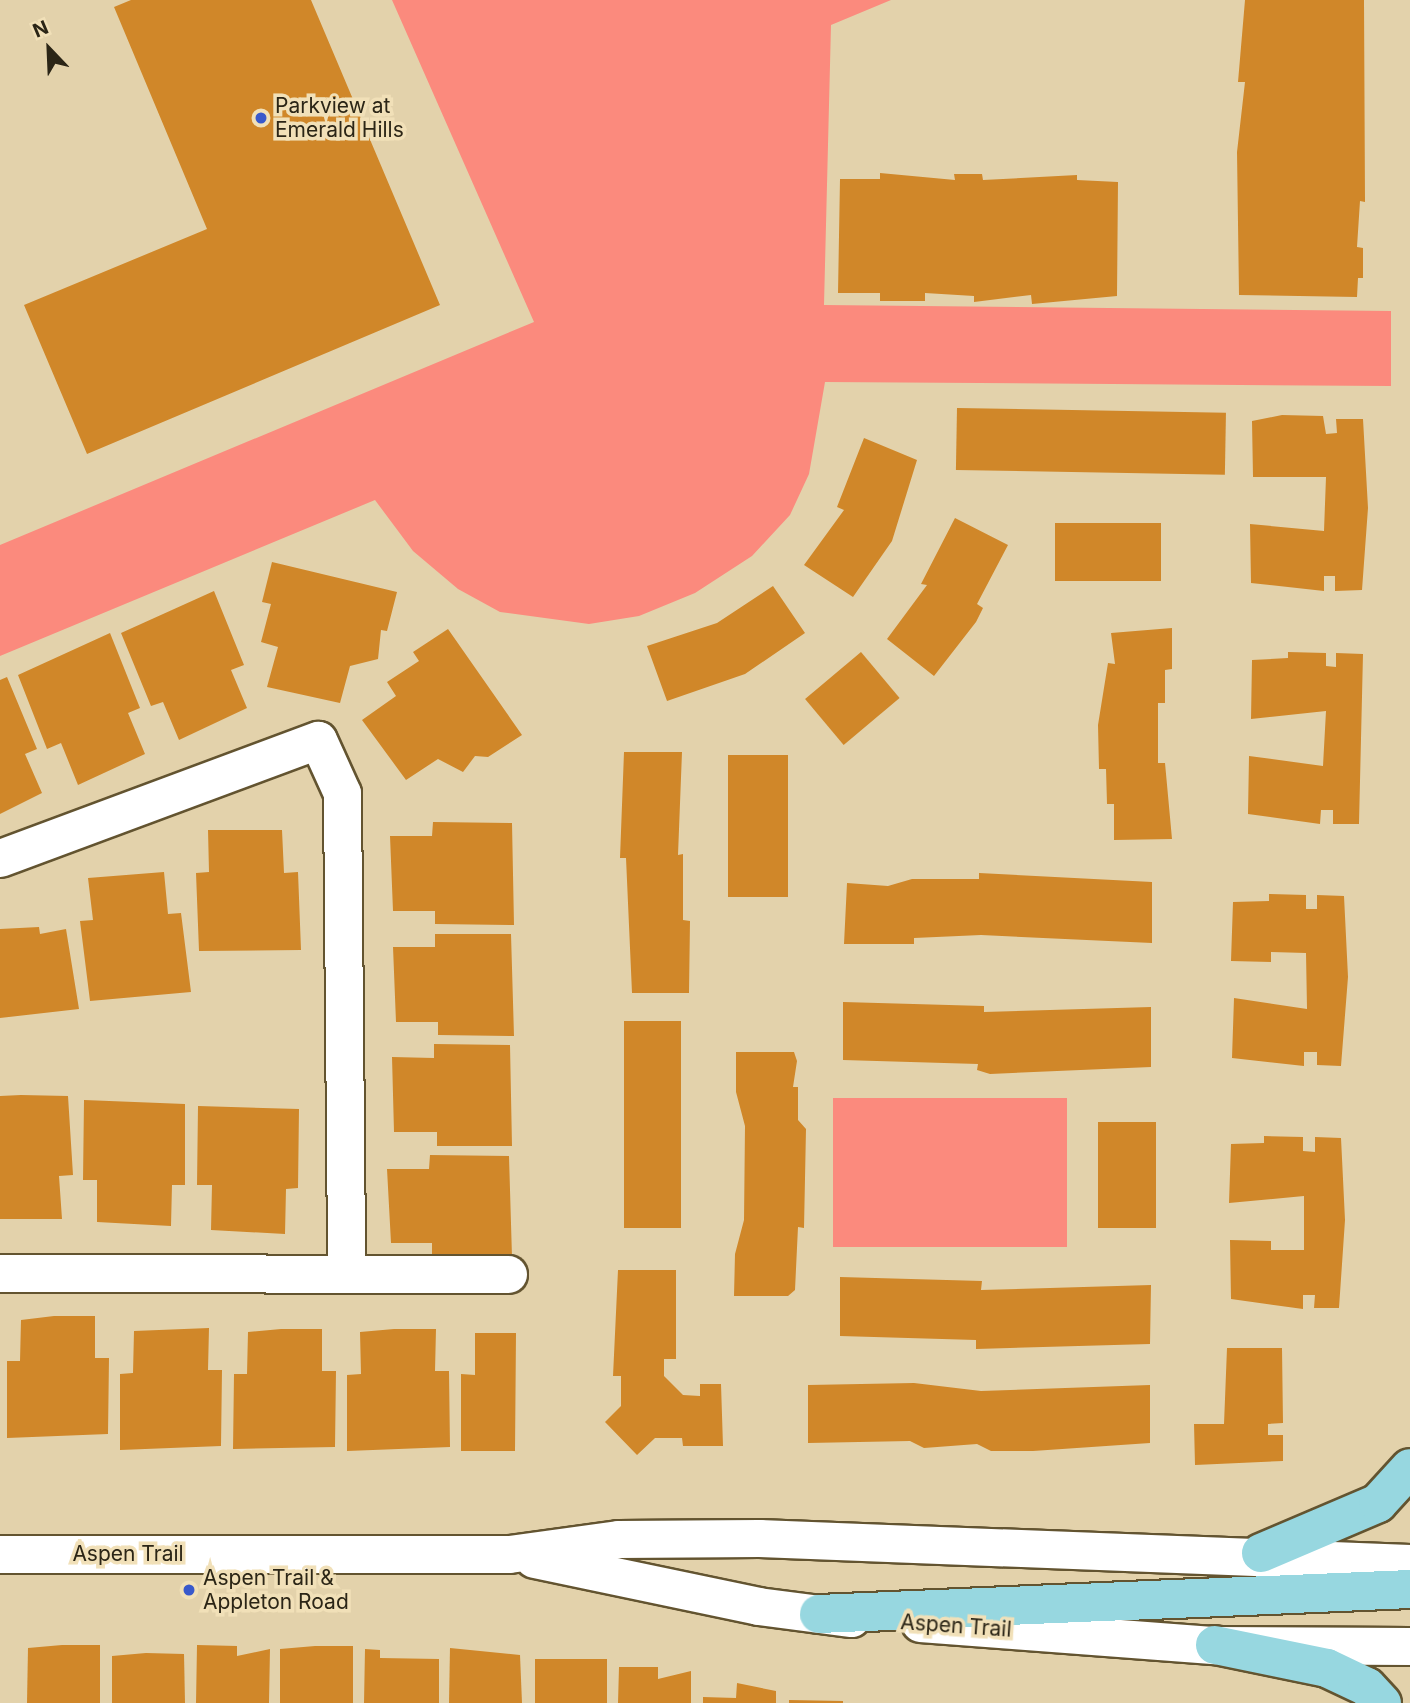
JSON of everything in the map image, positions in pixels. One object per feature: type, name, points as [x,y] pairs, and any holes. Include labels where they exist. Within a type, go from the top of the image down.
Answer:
[{"type":"main road","points":[[1261,1553],[1378,1503],[1410,1468]]},
{"type":"main road","points":[[819,1614],[1410,1589]]},
{"type":"main road","points":[[1215,1645],[1327,1668],[1367,1687],[1382,1703]]},
{"type":"street","points":[[0,858],[318,740],[342,793],[346,1270]]},
{"type":"street","points":[[0,1273],[346,1270],[508,1274]]},
{"type":"street","name":"Aspen Trail","points":[[0,1554],[509,1554],[618,1539],[759,1538],[1261,1553],[1410,1563]]},
{"type":"street","name":"Aspen Trail","points":[[509,1554],[819,1614],[1215,1645],[1410,1646]]},
{"type":"shaded area","points":[[392,0],[891,0],[831,25],[824,305],[1391,311],[1391,386],[825,382],[809,474],[790,515],[752,556],[695,593],[639,616],[589,624],[500,612],[458,589],[413,551],[375,500],[0,656],[0,545],[534,322]]},
{"type":"shaded area","points":[[833,1098],[1067,1098],[1067,1247],[833,1247]]},
{"type":"building","name":"Parkview at Emerald Hills","points":[[131,0],[311,0],[440,305],[87,454],[24,305],[207,229],[114,7]]},
{"type":"building","points":[[1245,0],[1364,0],[1365,202],[1360,201],[1357,247],[1363,248],[1363,278],[1358,278],[1357,297],[1239,295],[1237,152],[1245,82],[1238,82]]},
{"type":"building","points":[[880,173],[955,180],[954,174],[982,174],[983,180],[1077,175],[1077,180],[1118,182],[1117,296],[1032,304],[1031,295],[974,302],[974,296],[925,293],[925,301],[880,301],[880,293],[838,293],[840,179],[880,179]]},
{"type":"building","points":[[957,408],[1226,413],[1225,475],[956,470]]},
{"type":"building","points":[[1282,415],[1323,416],[1326,434],[1337,433],[1336,419],[1363,419],[1368,508],[1362,590],[1335,591],[1335,576],[1324,576],[1324,591],[1251,583],[1250,524],[1324,531],[1326,477],[1253,477],[1252,421]]},
{"type":"building","points":[[864,438],[917,460],[892,541],[853,597],[804,565],[844,510],[837,507]]},
{"type":"building","points":[[955,518],[1008,545],[977,604],[983,608],[976,622],[934,676],[887,639],[927,585],[921,584]]},
{"type":"building","points":[[1055,523],[1161,523],[1161,581],[1055,581]]},
{"type":"building","points":[[272,562],[397,592],[387,631],[381,630],[378,659],[350,666],[340,703],[267,687],[278,647],[261,642],[271,604],[262,602]]},
{"type":"building","points":[[773,586],[805,633],[745,674],[667,701],[647,646],[717,623]]},
{"type":"building","points":[[214,591],[244,665],[231,670],[247,708],[179,740],[163,702],[151,706],[121,633]]},
{"type":"building","points":[[1172,628],[1172,669],[1165,670],[1165,703],[1158,703],[1158,763],[1165,763],[1172,839],[1114,840],[1114,804],[1107,804],[1106,769],[1099,769],[1098,725],[1108,663],[1115,664],[1111,633]]},
{"type":"building","points":[[448,629],[522,735],[488,757],[475,756],[463,772],[438,759],[406,780],[362,720],[396,696],[387,682],[419,661],[413,652]]},
{"type":"building","points":[[110,633],[140,708],[128,713],[145,754],[78,785],[61,743],[47,749],[18,675]]},
{"type":"building","points":[[861,652],[900,698],[844,745],[805,699]]},
{"type":"building","points":[[1288,652],[1326,653],[1326,666],[1336,667],[1336,653],[1363,654],[1359,824],[1333,824],[1333,810],[1321,810],[1320,824],[1248,814],[1249,756],[1323,766],[1326,711],[1251,719],[1252,660],[1288,658]]},
{"type":"building","points":[[7,677],[37,749],[25,754],[42,793],[0,814],[0,680]]},
{"type":"building","points":[[624,752],[682,752],[678,855],[683,854],[683,920],[690,921],[689,993],[632,993],[626,858],[620,858]]},
{"type":"building","points":[[728,755],[788,755],[788,897],[728,897]]},
{"type":"building","points":[[433,822],[512,823],[514,925],[435,924],[435,911],[393,911],[390,836],[432,836]]},
{"type":"building","points":[[208,830],[282,830],[284,873],[298,872],[301,950],[199,951],[196,873],[209,872]]},
{"type":"building","points":[[164,872],[168,914],[181,913],[191,992],[90,1001],[80,921],[93,920],[88,878]]},
{"type":"building","points":[[979,873],[1152,882],[1152,943],[981,935],[914,938],[914,944],[844,944],[847,883],[888,886],[912,879],[979,879]]},
{"type":"building","points":[[1269,894],[1306,895],[1306,909],[1317,909],[1317,895],[1344,896],[1348,977],[1341,1066],[1317,1065],[1317,1052],[1304,1052],[1304,1066],[1232,1058],[1234,998],[1307,1009],[1306,953],[1271,952],[1271,962],[1231,961],[1233,902],[1269,901]]},
{"type":"building","points":[[39,927],[40,934],[66,929],[79,1009],[0,1018],[0,929]]},
{"type":"building","points":[[435,934],[511,934],[514,1036],[438,1035],[438,1022],[396,1022],[393,947],[435,947]]},
{"type":"building","points":[[843,1002],[984,1006],[984,1012],[1151,1007],[1151,1067],[990,1074],[977,1070],[978,1064],[843,1060]]},
{"type":"building","points":[[624,1021],[681,1021],[681,1228],[624,1228]]},
{"type":"building","points":[[434,1044],[510,1045],[512,1146],[437,1146],[437,1132],[394,1132],[392,1057],[434,1058]]},
{"type":"building","points":[[736,1052],[794,1052],[797,1061],[793,1087],[798,1087],[798,1120],[806,1129],[804,1228],[798,1227],[795,1290],[788,1296],[734,1296],[735,1254],[744,1220],[745,1126],[736,1092]]},
{"type":"building","points":[[0,1096],[68,1096],[73,1175],[59,1176],[62,1219],[0,1219]]},
{"type":"building","points":[[84,1100],[185,1104],[185,1185],[172,1185],[171,1226],[97,1222],[97,1180],[83,1180]]},
{"type":"building","points":[[198,1106],[299,1109],[298,1188],[286,1189],[285,1234],[211,1230],[212,1185],[197,1185]]},
{"type":"building","points":[[1098,1122],[1156,1122],[1156,1228],[1098,1228]]},
{"type":"building","points":[[1264,1136],[1303,1137],[1303,1151],[1315,1152],[1315,1137],[1341,1138],[1345,1220],[1339,1308],[1314,1308],[1315,1295],[1303,1295],[1303,1309],[1231,1299],[1230,1240],[1271,1241],[1271,1250],[1304,1250],[1304,1196],[1229,1203],[1231,1144],[1264,1143]]},
{"type":"building","points":[[430,1155],[509,1156],[512,1257],[432,1257],[432,1243],[391,1243],[387,1169],[429,1169]]},
{"type":"building","points":[[618,1270],[676,1270],[676,1359],[664,1359],[664,1376],[683,1395],[700,1396],[700,1384],[721,1384],[723,1446],[683,1446],[682,1438],[655,1438],[637,1455],[605,1422],[621,1406],[621,1376],[613,1376]]},
{"type":"building","points":[[840,1277],[982,1281],[981,1290],[1151,1285],[1150,1344],[976,1349],[976,1340],[840,1336]]},
{"type":"building","points":[[54,1316],[95,1316],[95,1358],[109,1358],[108,1434],[7,1438],[7,1361],[20,1361],[21,1320]]},
{"type":"building","points":[[209,1328],[208,1370],[222,1370],[221,1446],[120,1450],[120,1374],[133,1373],[134,1331]]},
{"type":"building","points":[[322,1329],[322,1371],[336,1371],[335,1447],[233,1449],[234,1374],[247,1374],[248,1332]]},
{"type":"building","points":[[436,1329],[435,1371],[449,1371],[450,1447],[347,1451],[347,1375],[361,1374],[360,1332]]},
{"type":"building","points":[[475,1333],[516,1333],[515,1451],[461,1451],[461,1374],[475,1375]]},
{"type":"building","points":[[1227,1348],[1282,1348],[1283,1423],[1268,1424],[1268,1435],[1283,1435],[1283,1461],[1195,1465],[1194,1424],[1224,1424]]},
{"type":"building","points":[[914,1383],[981,1391],[1150,1385],[1150,1443],[1033,1451],[991,1451],[977,1444],[924,1448],[910,1441],[808,1443],[808,1385]]},
{"type":"building","points":[[100,1645],[100,1703],[27,1703],[28,1648]]},
{"type":"building","points":[[197,1645],[237,1646],[237,1656],[270,1649],[269,1703],[196,1703]]},
{"type":"building","points":[[353,1646],[353,1703],[280,1703],[280,1649]]},
{"type":"building","points":[[450,1648],[520,1655],[522,1703],[449,1703]]},
{"type":"building","points":[[365,1649],[380,1650],[380,1658],[439,1659],[439,1703],[364,1703]]},
{"type":"building","points":[[184,1654],[185,1703],[112,1703],[112,1656]]},
{"type":"building","points":[[535,1659],[607,1659],[607,1703],[535,1703]]},
{"type":"building","points":[[619,1667],[658,1667],[658,1679],[691,1671],[691,1703],[618,1703]]},
{"type":"building","points":[[737,1683],[776,1691],[776,1703],[703,1703],[703,1697],[736,1698]]},
{"type":"building","points":[[789,1700],[843,1701],[843,1703],[789,1703]]},
{"type":"place","name":"Parkview at Emerald Hills","points":[[261,118]]},
{"type":"place","name":"Aspen Trail & Appleton Road","points":[[189,1590]]}]
